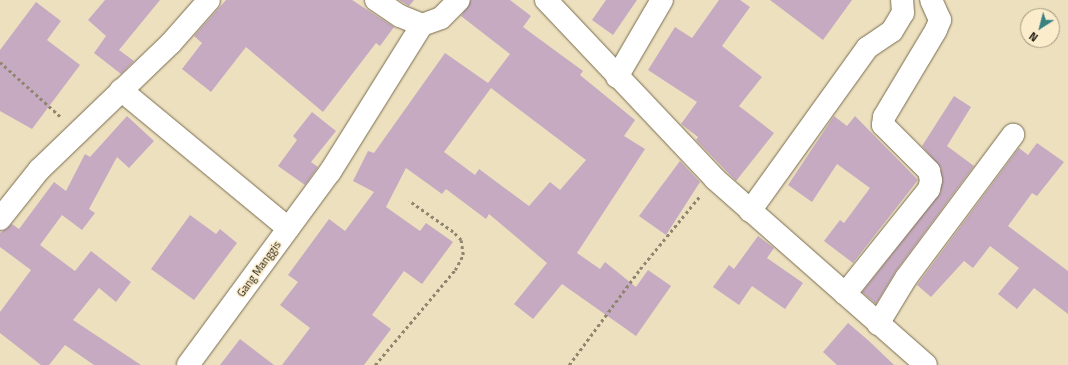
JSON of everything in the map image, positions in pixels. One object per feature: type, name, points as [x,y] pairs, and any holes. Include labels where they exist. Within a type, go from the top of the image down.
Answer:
[{"type":"street","points":[[0,219],[76,131],[171,43],[209,0]]},
{"type":"street","points":[[376,0],[400,16],[422,25],[441,18],[459,0]]},
{"type":"street","points":[[546,0],[714,179],[926,365]]},
{"type":"street","points":[[617,77],[662,0]]},
{"type":"street","points":[[750,211],[867,48],[892,31],[903,13],[902,0]]},
{"type":"street","points":[[845,294],[929,189],[931,180],[929,171],[883,125],[884,117],[936,30],[940,20],[931,0]]},
{"type":"street","name":"Gang Manggis","points":[[188,365],[330,172],[422,25]]},
{"type":"street","points":[[121,90],[288,228]]},
{"type":"street","points":[[878,324],[906,278],[1013,135]]},
{"type":"path","points":[[0,62],[76,131]]},
{"type":"path","points":[[569,365],[640,269],[714,179]]},
{"type":"path","points":[[375,365],[455,270],[463,255],[461,240],[453,232],[409,201]]},
{"type":"building","points":[[105,0],[160,0],[119,50],[134,61],[121,74],[94,53],[106,36],[88,20]]},
{"type":"building","points":[[226,0],[352,0],[394,27],[380,46],[376,43],[323,112],[246,47],[211,92],[182,69],[202,43],[194,36]]},
{"type":"building","points":[[399,0],[414,0],[409,6]]},
{"type":"building","points":[[471,0],[510,0],[531,16],[523,27],[583,71],[580,75],[635,120],[624,136],[645,149],[577,253],[600,269],[605,262],[636,287],[648,270],[671,286],[636,336],[562,284],[533,319],[514,304],[547,263],[489,214],[486,219],[446,189],[442,194],[406,168],[386,207],[420,231],[426,223],[453,242],[422,284],[404,271],[372,315],[391,329],[364,365],[282,365],[310,328],[280,305],[298,282],[288,275],[329,219],[345,231],[374,192],[353,181],[368,151],[374,153],[445,53],[488,83],[510,54],[461,16]],"holes":[[[491,88],[586,160],[560,190],[550,182],[529,206],[479,169],[475,175],[444,152]]]},
{"type":"building","points":[[606,0],[637,0],[613,35],[592,20]]},
{"type":"building","points":[[719,0],[740,0],[750,7],[722,46],[762,77],[739,106],[774,133],[736,181],[696,140],[698,137],[681,124],[697,102],[648,70],[675,27],[692,38]]},
{"type":"building","points":[[770,0],[852,0],[823,40]]},
{"type":"building","points":[[36,2],[61,21],[47,40],[80,65],[32,129],[0,111],[0,50]]},
{"type":"building","points":[[954,96],[971,107],[947,146],[974,166],[896,271],[876,304],[862,292],[941,192],[941,168],[922,146]]},
{"type":"building","points":[[312,112],[336,131],[311,162],[318,167],[305,185],[278,166],[297,140],[293,136]]},
{"type":"building","points":[[127,116],[154,141],[129,168],[117,157],[89,209],[95,213],[82,230],[62,215],[40,245],[75,271],[91,251],[131,282],[116,302],[99,288],[73,320],[141,365],[94,365],[65,345],[49,365],[41,365],[0,333],[0,312],[31,270],[0,247],[0,233],[12,224],[19,229],[54,182],[66,191],[85,154],[90,157]]},
{"type":"building","points":[[834,116],[847,126],[855,116],[918,180],[853,263],[824,241],[840,220],[844,223],[870,188],[837,164],[812,202],[788,185]]},
{"type":"building","points":[[1037,143],[1064,162],[1037,196],[1032,193],[1008,226],[1068,271],[1068,314],[1034,288],[1017,309],[998,294],[1019,268],[990,246],[973,268],[964,261],[931,297],[917,285],[1019,148],[1028,155]]},
{"type":"building","points":[[680,161],[700,182],[666,235],[639,216]]},
{"type":"building","points":[[190,215],[216,234],[220,229],[237,243],[194,300],[151,269]]},
{"type":"building","points":[[758,236],[774,248],[767,258],[803,283],[785,309],[752,286],[739,305],[713,287],[729,265],[734,269]]},
{"type":"building","points":[[848,323],[894,365],[837,365],[823,352]]},
{"type":"building","points":[[240,339],[274,365],[220,365]]}]
